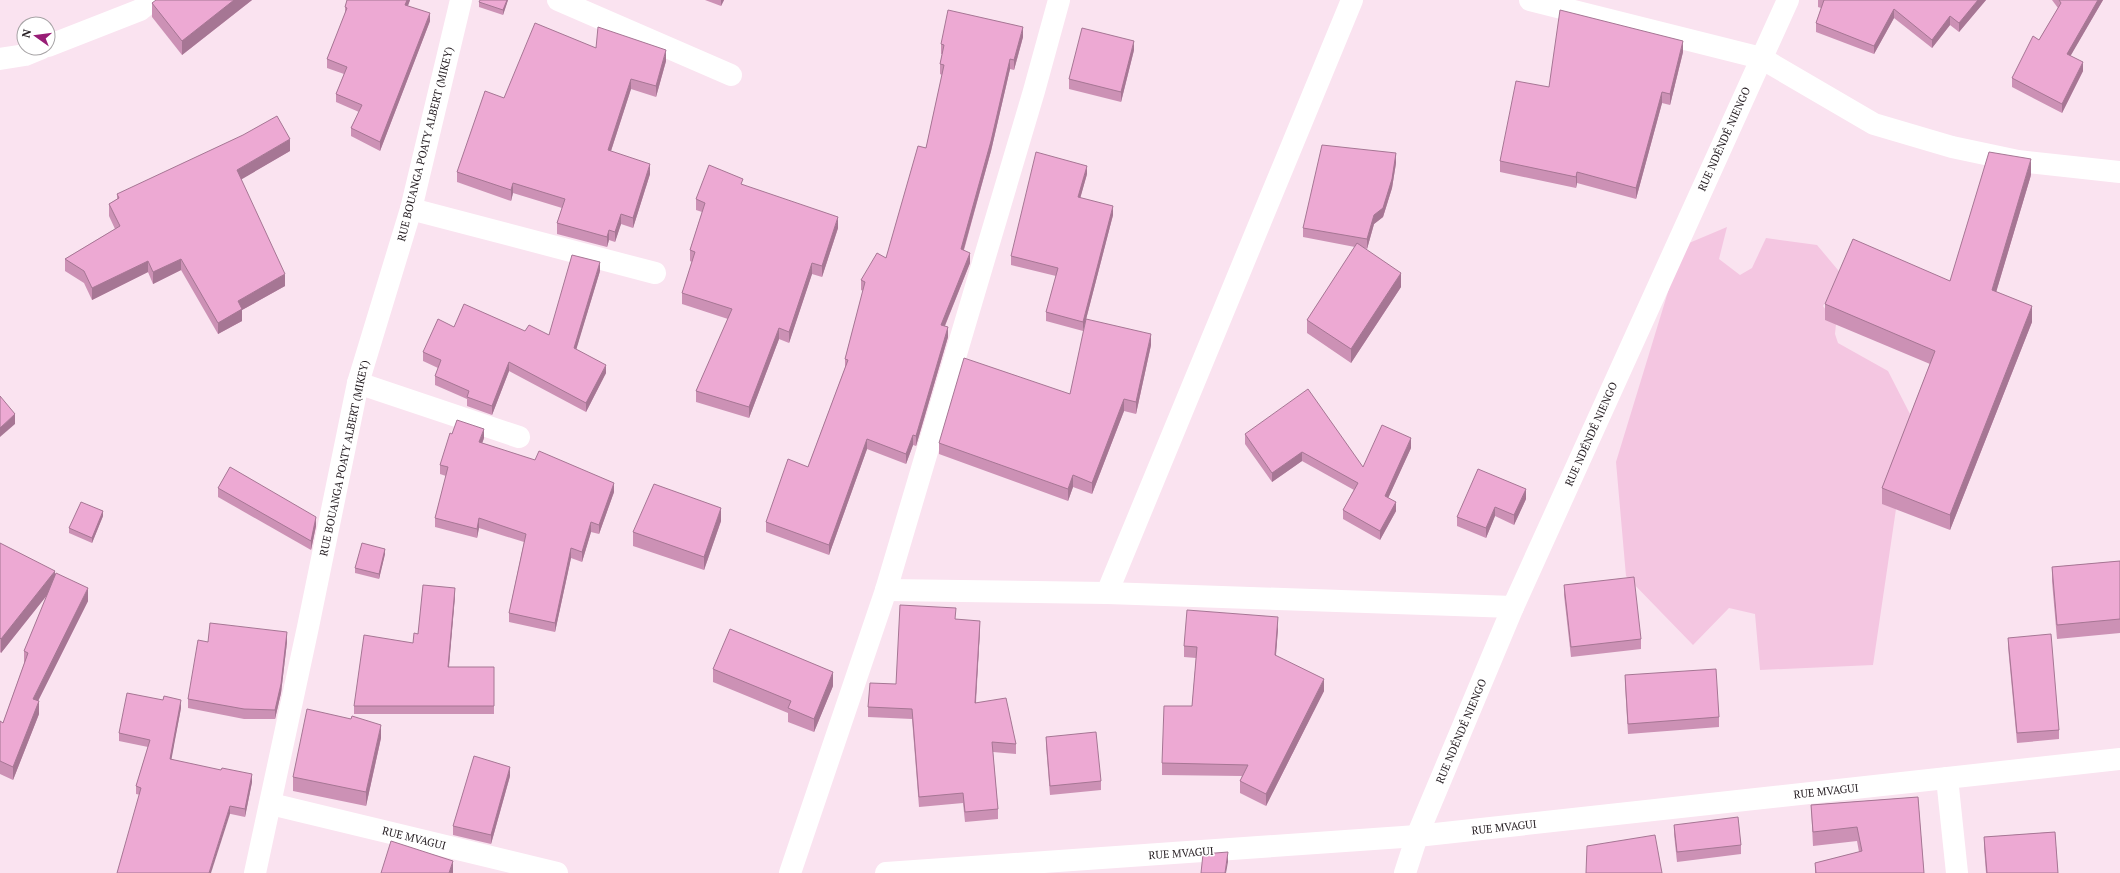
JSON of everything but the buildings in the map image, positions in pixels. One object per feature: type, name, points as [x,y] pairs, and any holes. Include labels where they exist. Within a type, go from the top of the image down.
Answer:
[{"type":"street","points":[[56,43],[140,10],[152,0]]},
{"type":"street","name":"RUE BOUANGA POATY ALBERT (MIKEY)","points":[[254,873],[271,804],[358,383],[411,209],[461,0]]},
{"type":"street","points":[[558,0],[731,75]]},
{"type":"street","points":[[790,873],[886,590],[1032,99],[1059,0]]},
{"type":"street","points":[[1107,593],[1352,0]]},
{"type":"street","points":[[1530,0],[1761,58],[1874,124],[1952,147],[2018,161],[2120,172]]},
{"type":"street","name":"RUE NDÉNDÉ NIENGO","points":[[1405,873],[1417,836],[1513,607],[1788,0]]},
{"type":"street","points":[[0,59],[19,56]]},
{"type":"street","points":[[411,209],[655,273]]},
{"type":"street","points":[[358,383],[519,438]]},
{"type":"street","points":[[886,590],[1107,593],[1513,607]]},
{"type":"street","name":"RUE MVAGUI","points":[[886,873],[1417,836],[2120,759]]},
{"type":"street","points":[[1947,778],[1957,873]]},
{"type":"street","name":"RUE MVAGUI","points":[[271,804],[558,873]]},
{"type":"shaded area","points":[[1727,227],[1719,259],[1740,275],[1752,268],[1766,238],[1817,245],[1843,276],[1823,306],[1836,324],[1835,334],[1838,343],[1888,371],[1910,414],[1873,665],[1760,670],[1755,614],[1729,608],[1693,645],[1626,576],[1616,462],[1682,246]]}]
